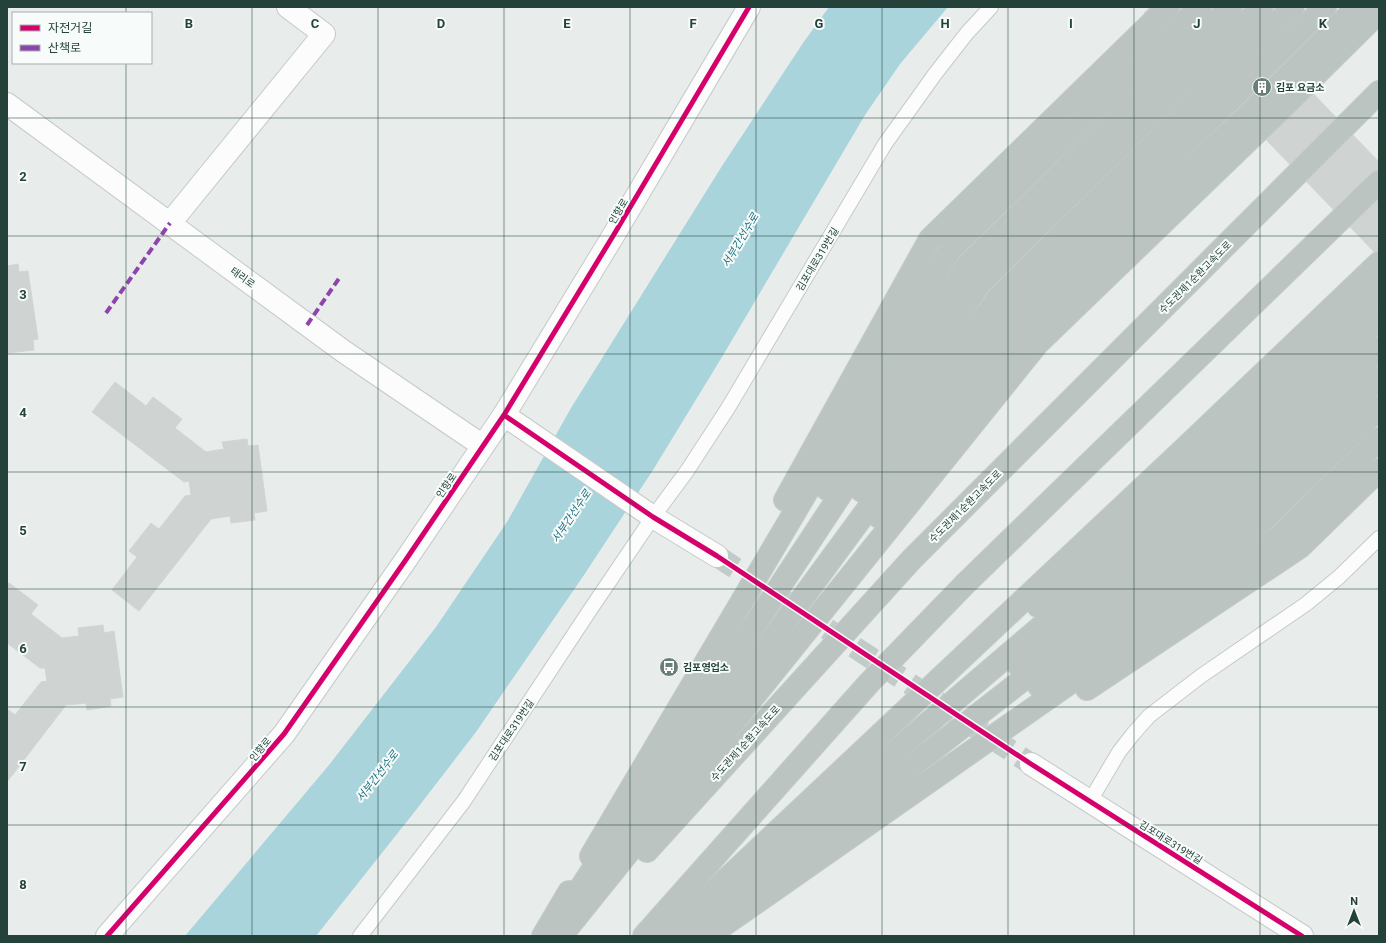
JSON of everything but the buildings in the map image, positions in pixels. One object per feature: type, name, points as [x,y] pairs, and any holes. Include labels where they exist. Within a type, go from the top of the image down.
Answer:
[{"type":"highway","points":[[544,936],[930,239],[1168,7]]},
{"type":"highway","points":[[544,936],[950,250],[1200,7]]},
{"type":"highway","points":[[544,936],[967,266],[1231,7]]},
{"type":"highway","points":[[544,936],[980,283],[1262,7]]},
{"type":"highway","points":[[555,936],[998,298],[1293,7]]},
{"type":"highway","points":[[555,936],[1011,314],[1325,7]]},
{"type":"highway","points":[[555,936],[1027,325],[1264,99],[1357,7]]},
{"type":"highway","points":[[561,936],[1038,343],[1284,106],[1379,12]]},
{"type":"highway","name":"수도권제1순환고속도로","points":[[570,936],[912,559],[1379,92]]},
{"type":"highway","points":[[644,936],[869,683],[966,582],[1379,182]]},
{"type":"highway","points":[[666,936],[1178,455],[1379,263]]},
{"type":"highway","points":[[672,936],[1200,462],[1379,289]]},
{"type":"highway","points":[[678,936],[1207,485],[1379,318]]},
{"type":"highway","points":[[685,936],[1220,502],[1379,348]]},
{"type":"highway","points":[[692,936],[1250,503],[1379,378]]},
{"type":"highway","points":[[700,936],[1261,522],[1379,408]]},
{"type":"highway","points":[[708,936],[1280,536],[1379,439]]},
{"type":"highway","points":[[717,936],[1300,547],[1379,470]]},
{"type":"street","points":[[170,223],[324,34],[288,7]]},
{"type":"street","name":"인향로","points":[[107,936],[284,734],[401,568],[504,415],[749,7]]},
{"type":"street","name":"태리로","points":[[7,104],[343,351],[483,446]]},
{"type":"street","points":[[504,415],[653,518],[717,556]]},
{"type":"street","name":"김포대로319번길","points":[[1031,764],[1302,936]]},
{"type":"lane","name":"김포대로319번길","points":[[360,936],[464,800],[653,518],[687,471],[728,408],[885,144],[935,74],[967,33],[991,7]]},
{"type":"lane","points":[[1090,801],[1119,752],[1132,734],[1149,716],[1201,676],[1306,604],[1338,577],[1379,538]]},
{"type":"water","name":"서부간선수로","points":[[829,7],[948,7],[900,64],[865,115],[722,357],[653,470],[584,575],[476,732],[316,936],[185,936],[329,765],[436,627],[507,522],[571,408],[722,166],[803,43]]},
{"type":"tunnel","points":[[717,556],[1031,764]]},
{"type":"marked path","points":[[106,313],[170,223]]},
{"type":"marked path","points":[[307,325],[340,277]]},
{"type":"cycle path","points":[[107,936],[284,734],[405,561],[504,415],[613,236],[749,7]]},
{"type":"cycle path","points":[[504,415],[653,517],[717,556],[1031,764],[1302,936]]},
{"type":"place","name":"김포 요금소","points":[[1262,87]]},
{"type":"place","name":"김포영업소","points":[[669,667]]}]
